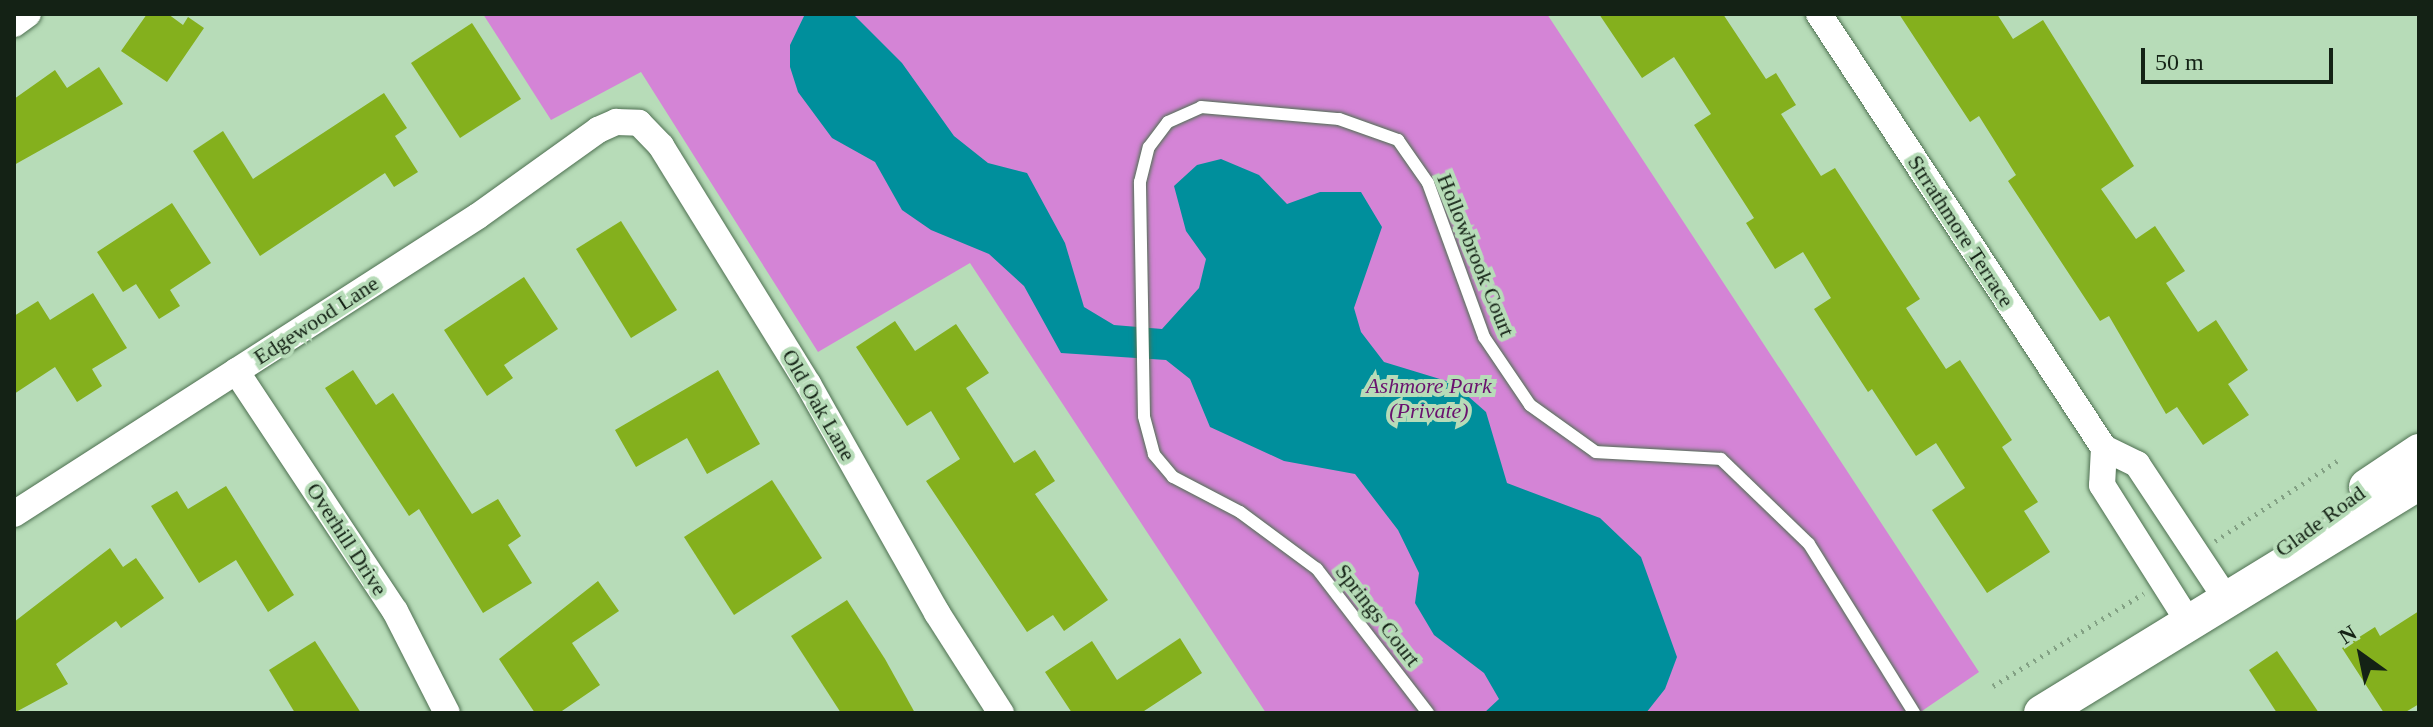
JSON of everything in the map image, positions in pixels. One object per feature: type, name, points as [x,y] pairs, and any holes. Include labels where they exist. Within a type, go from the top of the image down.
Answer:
[{"type":"main road","name":"Glade Road","points":[[2225,597],[2302,530],[2419,452]]},
{"type":"main road","name":"Glade Road","points":[[2042,713],[2225,597],[2419,482]]},
{"type":"street","points":[[14,24],[28,14]]},
{"type":"street","name":"Strrathmore Terrace","points":[[1819,14],[2104,448],[2137,464],[2225,597]]},
{"type":"street","name":"Edgewood Lane","points":[[14,514],[616,122]]},
{"type":"street","name":"Old Oak Lane","points":[[616,122],[639,123],[661,146],[1001,713]]},
{"type":"street","name":"Overhill Drive","points":[[236,371],[395,611],[447,713]]},
{"type":"street","points":[[2104,448],[2102,485],[2188,621]]},
{"type":"lane","name":"Hollowbrook Court","points":[[1289,547],[1173,477],[1154,454],[1144,416],[1140,182],[1149,147],[1168,122],[1201,107],[1339,119],[1398,140],[1428,183],[1484,337],[1530,405],[1596,452],[1721,459],[1809,544],[1914,713]]},
{"type":"lane","name":"Springs Court","points":[[1289,547],[1317,569],[1428,713]]},
{"type":"green space","name":"Ashmore Park (Private)","points":[[483,14],[1547,14],[1979,672],[1919,713],[1266,713],[970,263],[818,352],[641,72],[551,120]]},
{"type":"water","points":[[805,14],[853,14],[902,63],[954,136],[988,163],[1027,173],[1065,243],[1084,307],[1114,325],[1162,329],[1199,288],[1206,259],[1186,231],[1174,186],[1197,165],[1221,159],[1259,175],[1287,204],[1320,192],[1361,192],[1382,227],[1354,308],[1361,332],[1384,362],[1453,383],[1486,412],[1507,483],[1600,518],[1641,557],[1677,657],[1665,689],[1646,713],[1484,713],[1499,699],[1484,673],[1434,635],[1415,603],[1419,573],[1398,530],[1355,474],[1284,461],[1210,427],[1190,379],[1166,360],[1061,353],[1024,286],[989,254],[931,230],[902,210],[875,162],[832,138],[798,92],[790,67],[790,45]]},
{"type":"building","points":[[147,14],[168,14],[183,25],[188,17],[204,28],[167,82],[121,51]]},
{"type":"building","points":[[1599,14],[1723,14],[1766,79],[1776,73],[1796,105],[1781,114],[1821,176],[1835,168],[1920,299],[1906,308],[1946,369],[1960,360],[2012,440],[2002,447],[2038,502],[2024,511],[2050,552],[1987,593],[1932,510],[1965,488],[1936,443],[1916,456],[1872,389],[1868,392],[1814,309],[1831,298],[1803,252],[1775,269],[1746,223],[1754,218],[1694,125],[1711,114],[1674,57],[1642,78]]},
{"type":"building","points":[[1899,14],[1997,14],[2013,39],[2043,20],[2134,166],[2101,189],[2136,239],[2155,226],[2185,271],[2166,283],[2198,332],[2216,320],[2248,370],[2228,384],[2249,415],[2203,445],[2177,407],[2166,414],[2109,316],[2100,321],[2008,181],[2016,175],[1979,116],[1970,122]]},
{"type":"building","points":[[472,23],[521,99],[460,138],[411,63]]},
{"type":"building","points":[[99,67],[123,104],[14,165],[14,99],[55,70],[67,88]]},
{"type":"building","points":[[384,93],[407,128],[395,136],[418,172],[394,187],[385,173],[260,256],[193,151],[223,131],[253,179]]},
{"type":"building","points":[[172,203],[211,263],[170,290],[180,306],[159,319],[136,284],[123,292],[97,252]]},
{"type":"building","points":[[621,221],[677,310],[631,338],[576,249]]},
{"type":"building","points":[[524,277],[558,329],[504,365],[513,378],[487,396],[444,330]]},
{"type":"building","points":[[93,293],[127,348],[92,369],[102,386],[77,402],[55,367],[14,394],[14,316],[38,301],[50,320]]},
{"type":"building","points":[[895,321],[915,351],[956,324],[989,373],[966,388],[1014,463],[1035,450],[1055,481],[1035,494],[1108,600],[1064,631],[1053,615],[1027,632],[926,481],[960,459],[931,411],[907,426],[856,347]]},
{"type":"building","points":[[353,370],[376,405],[393,393],[472,514],[498,499],[521,536],[508,545],[532,583],[483,613],[419,509],[409,516],[325,388]]},
{"type":"building","points":[[718,370],[760,444],[707,474],[687,438],[636,467],[615,430]]},
{"type":"building","points":[[772,480],[822,558],[734,615],[684,537]]},
{"type":"building","points":[[226,486],[294,595],[268,612],[236,560],[199,583],[151,506],[177,491],[188,509]]},
{"type":"building","points":[[110,548],[123,567],[136,558],[164,598],[121,628],[116,621],[56,664],[68,684],[14,713],[14,622]]},
{"type":"building","points":[[598,581],[619,611],[572,643],[600,685],[559,713],[535,713],[499,659]]},
{"type":"building","points":[[847,600],[915,713],[841,713],[791,636]]},
{"type":"building","points":[[2419,611],[2419,704],[2404,713],[2384,713],[2342,648],[2375,627],[2380,636]]},
{"type":"building","points":[[1180,638],[1202,673],[1141,713],[1072,713],[1045,672],[1092,641],[1117,680]]},
{"type":"building","points":[[315,641],[361,713],[295,713],[269,670]]},
{"type":"building","points":[[2277,651],[2319,713],[2277,713],[2249,670]]}]
